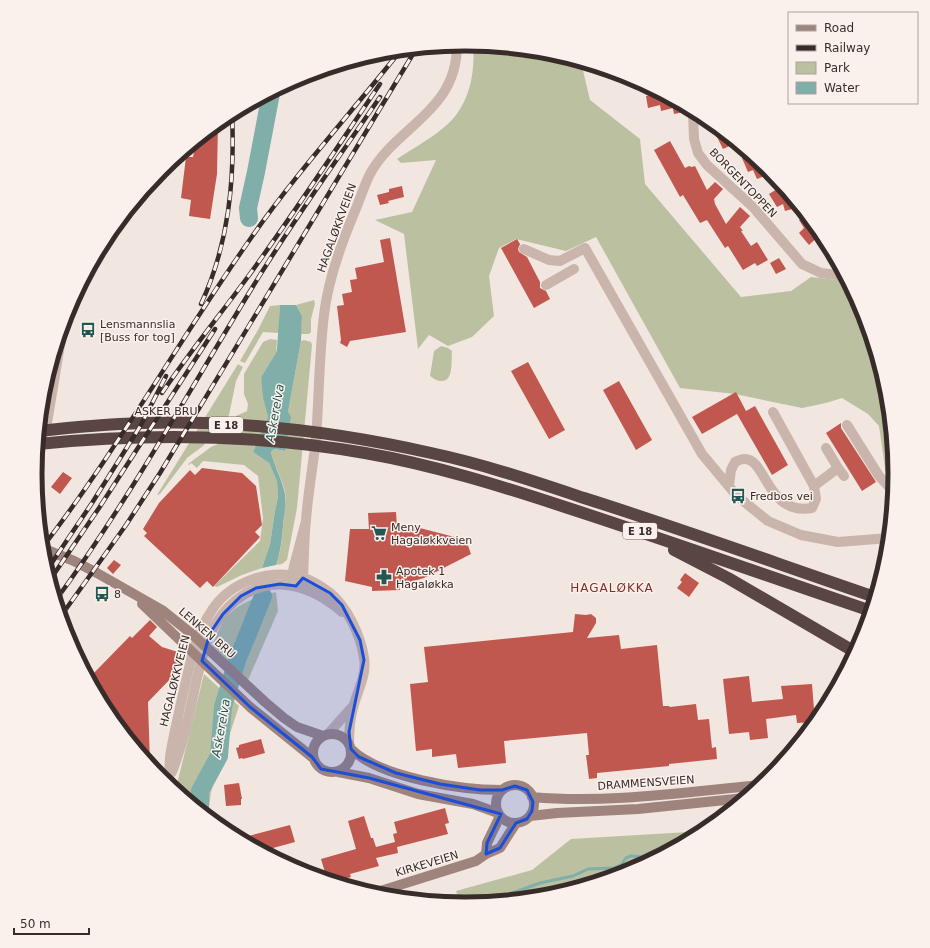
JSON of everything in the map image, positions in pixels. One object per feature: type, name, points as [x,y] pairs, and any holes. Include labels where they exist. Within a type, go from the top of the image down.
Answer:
[{"type":"highway","name":"ASKER BRU","points":[[45,430],[144,423],[201,423],[310,432],[411,449],[495,469],[639,516],[870,595]]},
{"type":"highway","name":"E 18","points":[[43,443],[89,439],[200,436],[309,445],[366,453],[489,482],[636,530],[866,609]]},
{"type":"highway","name":"E 18","points":[[636,530],[728,578],[850,649]]},
{"type":"main road","name":"LENKEN BRU","points":[[49,551],[74,561],[97,573],[162,610],[184,627],[265,702],[297,727],[325,735]]},
{"type":"main road","name":"LENKEN BRU","points":[[127,591],[158,617],[250,707],[312,757]]},
{"type":"main road","points":[[499,814],[473,804],[418,794],[369,778],[338,772],[332,773],[316,766],[312,757],[313,747],[315,742],[325,735],[339,735],[346,739],[350,747],[359,757],[378,767],[418,779],[471,789],[502,790],[510,786],[519,786],[527,790],[532,797],[534,806],[530,816]]},
{"type":"main road","points":[[338,772],[346,766],[350,760],[350,747]]},
{"type":"main road","name":"DRAMMENSVEIEN","points":[[532,797],[563,800],[611,798],[750,786]]},
{"type":"main road","points":[[502,790],[496,801],[496,807],[499,814],[506,821],[516,823],[523,821],[530,816],[556,813],[638,809],[736,799]]},
{"type":"main road","points":[[486,854],[487,843],[499,814]]},
{"type":"main road","name":"KIRKEVEIEN","points":[[387,890],[478,860],[486,854],[500,848],[516,823]]},
{"type":"street","name":"HAGALØKKVEIEN","points":[[303,578],[306,521],[316,438],[324,316],[331,279],[340,250],[370,174],[387,152],[423,118],[436,103],[451,78],[457,58],[457,51]]},
{"type":"street","name":"BORGENTOPPEN","points":[[693,118],[694,139],[698,153],[707,165],[753,207],[802,264],[821,273],[838,275]]},
{"type":"street","points":[[524,249],[549,260],[560,261],[585,248],[702,454],[737,496],[768,521],[801,535],[838,542],[883,538]]},
{"type":"street","points":[[546,285],[574,269]]},
{"type":"street","points":[[45,428],[57,360]]},
{"type":"street","points":[[729,485],[731,470],[735,462],[744,459],[753,462],[760,470],[769,487],[779,499],[789,506],[800,510],[812,508],[816,498],[814,486],[773,412]]},
{"type":"street","points":[[847,425],[879,476],[888,485]]},
{"type":"street","points":[[814,486],[841,472],[826,448]]},
{"type":"street","name":"HAGALØKKVEIEN","points":[[294,581],[306,521]]},
{"type":"street","name":"HAGALØKKVEIEN","points":[[171,777],[178,756],[207,642],[215,624],[231,605],[248,591],[303,578],[319,585],[342,605],[360,640],[364,660],[362,682],[353,706],[349,732],[350,747]]},
{"type":"street","name":"HAGALØKKVEIEN","points":[[294,581],[327,601],[350,620]]},
{"type":"street","name":"HAGALØKKVEIEN","points":[[325,735],[353,706]]},
{"type":"highlighted area","points":[[303,578],[330,593],[342,605],[360,640],[364,660],[349,732],[351,749],[359,757],[396,773],[440,784],[480,790],[502,790],[515,786],[527,790],[533,802],[532,811],[527,819],[516,823],[500,848],[486,854],[487,843],[501,814],[369,778],[321,769],[312,757],[250,707],[202,661],[210,633],[223,614],[241,596],[256,588],[280,584],[296,586]]},
{"type":"green space","points":[[473,51],[520,55],[548,59],[582,67],[590,100],[640,139],[645,184],[741,297],[791,291],[811,277],[841,280],[856,312],[874,365],[884,419],[887,446],[888,477],[886,475],[879,426],[868,414],[842,398],[802,408],[735,394],[680,388],[596,237],[566,251],[516,239],[499,248],[489,276],[494,316],[472,337],[448,346],[429,335],[418,349],[404,234],[375,220],[412,212],[436,160],[401,163],[397,159],[437,133],[456,115],[465,99],[471,82]]},
{"type":"green space","points":[[314,300],[315,304],[311,319],[311,332],[309,334],[301,334],[302,316],[296,305]]},
{"type":"green space","points":[[280,305],[279,333],[263,332],[245,363],[240,361],[270,306]]},
{"type":"green space","points":[[270,339],[277,340],[276,353],[261,377],[268,417],[253,452],[269,463],[277,481],[278,497],[270,544],[262,568],[242,575],[217,587],[214,586],[260,541],[263,518],[258,476],[244,465],[203,461],[197,468],[191,463],[189,465],[188,464],[211,447],[224,441],[231,432],[236,416],[247,411],[248,404],[244,394],[244,374],[263,342]]},
{"type":"green space","points":[[304,340],[311,342],[312,345],[297,508],[287,560],[282,564],[276,565],[282,541],[286,498],[284,487],[271,452],[274,449],[285,451],[288,412],[301,341]]},
{"type":"green space","points":[[441,346],[452,351],[452,364],[448,378],[446,380],[439,381],[430,376],[434,351]]},
{"type":"green space","points":[[238,364],[243,367],[236,381],[229,415],[203,446],[187,458],[160,494],[157,495]]},
{"type":"green space","points":[[276,592],[278,611],[248,680],[212,646],[222,623],[229,614],[241,605]]},
{"type":"green space","points":[[204,674],[239,706],[211,792],[209,811],[178,784]]},
{"type":"green space","points":[[690,832],[627,865],[574,883],[520,893],[493,896],[458,897],[456,891],[532,870],[571,839]]},
{"type":"water","points":[[280,305],[296,305],[302,316],[301,341],[288,412],[291,417],[285,451],[274,449],[271,452],[285,494],[281,547],[276,565],[262,568],[270,544],[278,497],[277,481],[269,463],[253,452],[268,417],[263,397],[261,377],[276,353]]},
{"type":"building","points":[[652,95],[673,106],[673,108],[661,111],[660,105],[648,108],[646,96]]},
{"type":"building","points":[[672,106],[683,112],[674,114]]},
{"type":"building","points":[[218,130],[217,174],[210,219],[189,216],[191,200],[181,198],[186,157],[193,157],[195,149]]},
{"type":"building","points":[[715,132],[731,145],[723,149]]},
{"type":"building","points":[[670,141],[685,168],[695,166],[707,190],[715,182],[723,189],[714,199],[715,204],[726,224],[740,207],[750,216],[740,227],[743,231],[741,231],[751,246],[757,242],[768,260],[757,266],[755,263],[743,270],[728,246],[725,248],[707,220],[700,223],[683,195],[680,197],[654,150]]},
{"type":"building","points":[[745,157],[765,176],[757,179],[753,170],[748,172],[742,158]]},
{"type":"building","points":[[402,186],[404,197],[388,201],[389,203],[380,205],[377,195],[389,192],[389,189]]},
{"type":"building","points":[[777,189],[794,208],[785,211],[783,204],[777,207],[769,194]]},
{"type":"building","points":[[803,218],[816,238],[809,245],[799,233],[804,228],[799,220]]},
{"type":"building","points":[[390,238],[406,332],[350,341],[347,347],[340,343],[341,340],[337,306],[344,305],[342,294],[352,292],[350,280],[357,279],[355,268],[384,262],[380,240]]},
{"type":"building","points":[[517,239],[520,244],[518,249],[519,252],[527,257],[540,282],[540,288],[546,291],[550,299],[534,308],[501,248]]},
{"type":"building","points":[[779,258],[786,269],[776,274],[770,263]]},
{"type":"building","points":[[528,362],[565,430],[549,439],[511,371]]},
{"type":"building","points":[[619,381],[652,440],[636,450],[603,390]]},
{"type":"building","points":[[736,392],[746,411],[755,406],[788,465],[772,475],[737,414],[702,434],[692,417]]},
{"type":"building","points":[[841,423],[841,428],[876,482],[862,491],[826,433]]},
{"type":"building","points":[[202,468],[242,473],[256,486],[262,525],[255,532],[260,537],[213,587],[207,581],[200,588],[144,536],[147,533],[143,529],[159,503],[190,470],[195,475]]},
{"type":"building","points":[[63,472],[72,478],[60,494],[51,487]]},
{"type":"building","points":[[396,512],[397,528],[416,527],[466,540],[471,554],[424,578],[400,585],[400,590],[372,591],[372,587],[345,581],[350,529],[369,529],[368,513]]},
{"type":"building","points":[[114,560],[121,565],[113,574],[107,568]]},
{"type":"building","points":[[685,573],[699,583],[689,597],[677,588],[682,582],[680,580]]},
{"type":"building","points":[[575,614],[591,614],[596,618],[596,623],[587,638],[619,635],[621,649],[657,645],[663,706],[670,707],[696,704],[698,720],[709,719],[712,748],[716,747],[717,759],[669,764],[669,766],[597,773],[597,778],[589,779],[586,755],[589,755],[587,733],[504,741],[506,763],[458,768],[456,754],[432,757],[432,749],[416,751],[410,684],[428,682],[424,647],[573,632]]},
{"type":"building","points":[[150,620],[157,627],[149,636],[162,647],[181,653],[177,666],[173,671],[176,673],[148,702],[150,756],[129,732],[113,709],[93,674],[130,636],[132,638]]},
{"type":"building","points":[[749,676],[752,702],[783,699],[781,686],[812,684],[814,713],[808,722],[797,723],[796,715],[766,719],[768,738],[750,740],[749,732],[729,734],[723,679]]},
{"type":"building","points":[[261,739],[265,753],[239,759],[236,748],[239,747],[239,745]]},
{"type":"building","points":[[239,783],[242,799],[241,805],[226,806],[224,785]]},
{"type":"building","points":[[445,808],[449,823],[445,824],[448,834],[397,847],[398,853],[376,858],[379,866],[350,874],[351,877],[343,879],[325,874],[321,859],[356,849],[348,821],[364,816],[371,838],[373,838],[376,847],[395,842],[393,834],[397,833],[394,822]]},
{"type":"building","points":[[290,825],[295,842],[270,849],[247,836]]},
{"type":"waterway","name":"Askerelva","points":[[249,218],[248,208],[270,99]]},
{"type":"waterway","name":"Askerelva","points":[[245,641],[263,596]]},
{"type":"waterway","name":"Askerelva","points":[[200,804],[200,791],[219,756],[223,707],[238,657],[243,646]]},
{"type":"waterway","points":[[509,894],[540,883],[573,876],[588,869],[614,868],[621,865],[626,858],[631,856],[644,857]]},
{"type":"waterway","points":[[484,896],[497,896]]},
{"type":"railway","points":[[64,611],[126,525],[160,473],[413,55]]},
{"type":"railway","points":[[48,540],[97,472],[251,238],[305,166],[395,57]]},
{"type":"railway","points":[[162,393],[298,206],[380,84]]},
{"type":"railway","points":[[60,595],[133,485],[283,239],[380,97]]},
{"type":"railway","points":[[201,304],[218,258],[224,235],[231,187],[232,121]]},
{"type":"railway","points":[[54,574],[99,508],[215,329]]},
{"type":"railway","points":[[51,563],[92,503],[141,425],[166,376]]},
{"type":"place","name":"Lensmannslia [Buss for tog]","points":[[88,330]]},
{"type":"place","name":"Fredbos vei","points":[[738,496]]},
{"type":"place","name":"Meny Hagaløkkveien","points":[[379,533]]},
{"type":"place","name":"Apotek 1 Hagaløkka","points":[[384,577]]},
{"type":"place","name":"8","points":[[102,594]]},
{"type":"district","name":"HAGALØKKA","points":[[612,588]]}]
